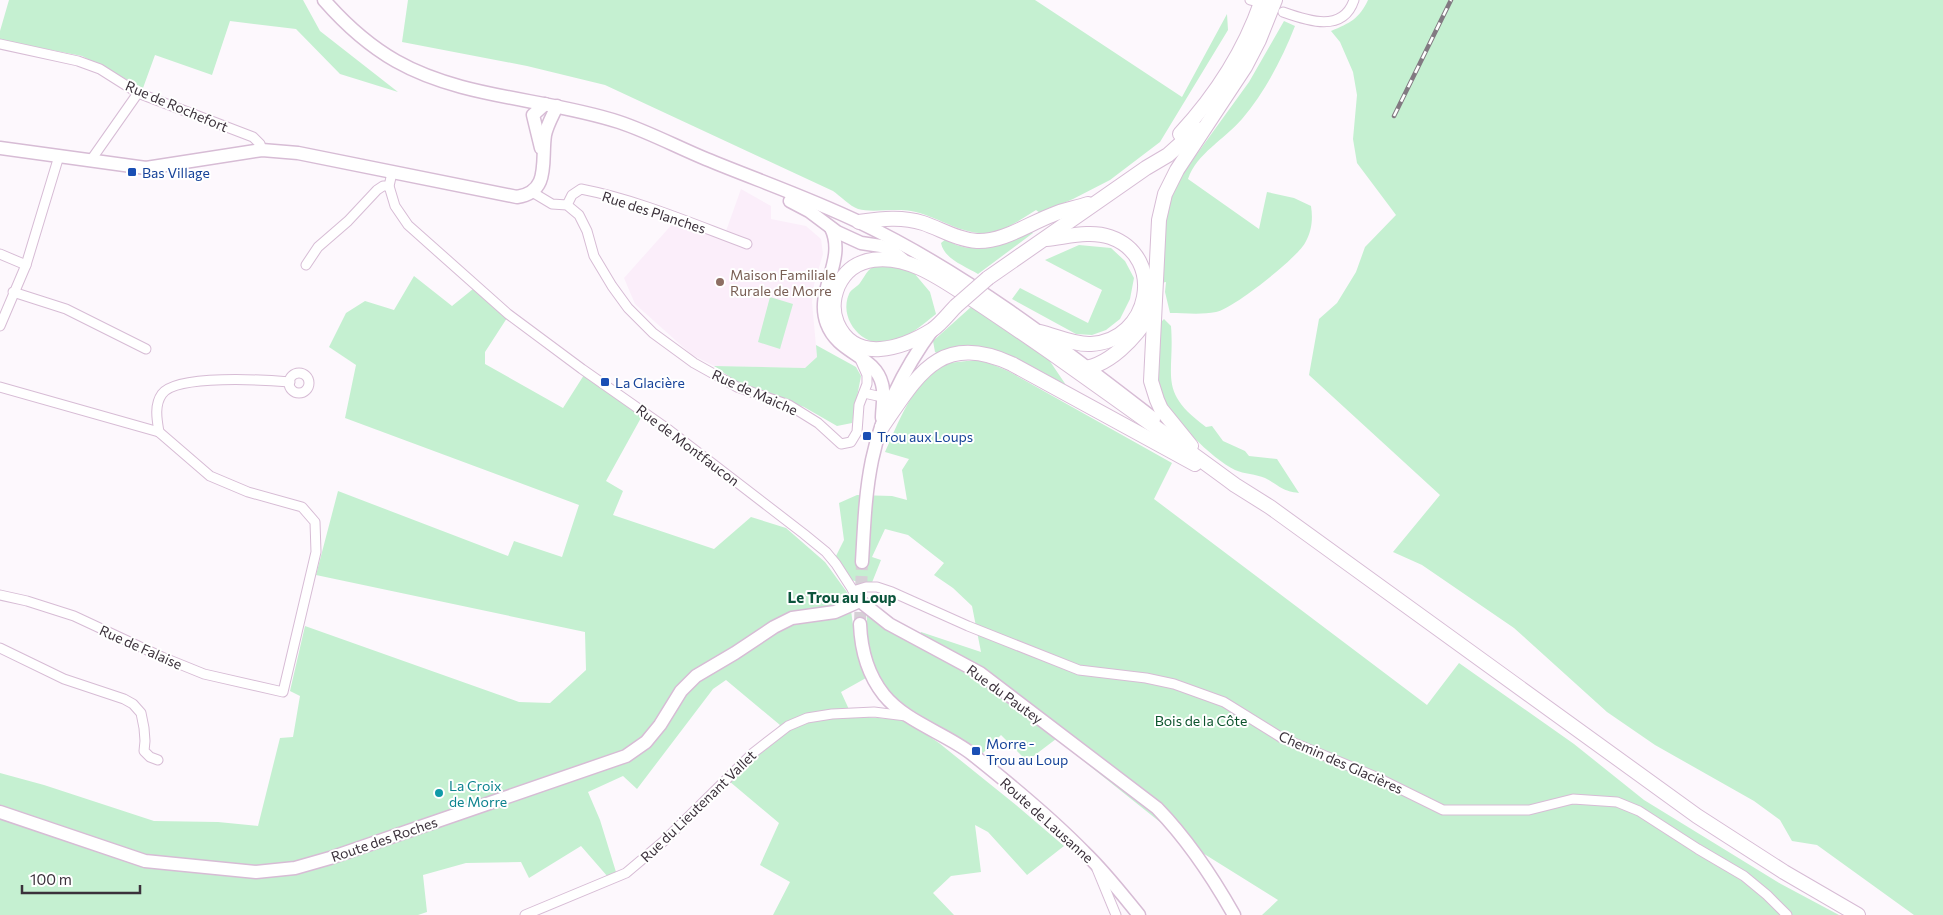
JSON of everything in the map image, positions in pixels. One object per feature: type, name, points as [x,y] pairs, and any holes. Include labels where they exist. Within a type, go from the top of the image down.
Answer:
[{"type":"main road","points":[[1146,168],[1189,125],[1218,87],[1242,49],[1256,0]]},
{"type":"main road","points":[[1275,0],[1252,54],[1237,82],[1182,162],[1165,194],[1159,220],[1151,362],[1154,391],[1161,409],[1190,445],[1270,506],[1697,816],[1776,868],[1858,915]]},
{"type":"main road","points":[[1220,105],[1178,147],[988,278],[956,306],[933,330],[893,348],[874,350],[847,338],[836,322],[833,306],[840,283],[849,270],[857,264],[882,258],[907,263],[946,282],[1082,369],[1235,484],[1270,506]]},
{"type":"main road","points":[[859,222],[890,218],[906,219],[923,223],[963,239],[985,240],[999,238],[1054,214],[1099,202]]},
{"type":"main road","points":[[1040,332],[1087,344],[1110,340],[1130,327],[1141,309],[1145,295],[1145,281],[1141,266],[1135,256],[1119,241],[1110,236],[1097,234],[1043,240]]},
{"type":"main road","points":[[1082,369],[1109,357],[1129,342],[1154,310]]},
{"type":"main road","points":[[882,427],[914,380],[927,367],[934,362],[951,356],[979,353],[1012,364],[1168,451],[1235,484]]},
{"type":"street","points":[[324,0],[347,25],[377,49],[398,62],[424,74],[455,85],[551,105],[628,125],[705,159],[859,222],[947,271],[1040,332],[1082,369],[1190,445]]},
{"type":"street","points":[[1283,12],[1310,22],[1330,22],[1346,14],[1354,0]]},
{"type":"street","name":"Rue de Rochefort","points":[[0,44],[78,60],[100,69],[138,93],[254,137],[262,150]]},
{"type":"street","points":[[91,160],[138,93]]},
{"type":"street","points":[[496,94],[525,108],[534,115],[543,155]]},
{"type":"street","points":[[534,115],[551,105]]},
{"type":"street","points":[[0,148],[146,168],[262,150],[298,153],[391,180],[522,197],[532,192],[541,180],[551,105]]},
{"type":"street","points":[[0,326],[26,265],[59,156]]},
{"type":"street","points":[[705,159],[752,184],[809,210],[831,228],[851,239],[891,250],[907,263]]},
{"type":"street","points":[[306,265],[318,248],[348,221],[377,190],[391,180]]},
{"type":"street","name":"Rue de Montfaucon","points":[[391,180],[395,206],[408,225],[508,314],[669,430],[826,552],[857,596]]},
{"type":"street","name":"Rue des Planches","points":[[567,205],[572,195],[581,189],[604,194],[676,217],[747,244]]},
{"type":"street","points":[[532,192],[552,204],[567,205]]},
{"type":"street","name":"Rue de Maiche","points":[[567,205],[579,215],[587,231],[594,256],[612,286],[628,308],[653,333],[694,363],[738,387],[789,405],[818,423],[841,444],[850,442],[856,436],[860,405],[867,384],[859,357]]},
{"type":"street","points":[[831,228],[836,244],[836,254],[824,294],[826,324],[836,340],[876,370],[882,384],[882,427]]},
{"type":"street","points":[[836,254],[851,239],[866,230],[876,231]]},
{"type":"street","points":[[0,254],[26,265]]},
{"type":"street","points":[[13,292],[66,309],[146,349]]},
{"type":"street","points":[[862,562],[872,460],[882,427],[904,376],[933,330]]},
{"type":"street","points":[[0,386],[159,432],[156,414],[161,394],[170,387],[188,383],[230,379],[290,382]]},
{"type":"street","points":[[864,393],[882,397]]},
{"type":"street","name":"Rue de Falaise","points":[[0,595],[27,601],[74,616],[162,657],[204,674],[284,692],[316,552],[315,522],[302,507],[248,492],[210,476],[159,432]]},
{"type":"street","name":"Chemin des Glacières","points":[[857,596],[866,587],[892,592],[968,626],[1079,670],[1146,678],[1174,684],[1224,702],[1282,738],[1376,776],[1443,810],[1529,810],[1573,799],[1617,802],[1639,811],[1744,876],[1787,915]]},
{"type":"street","name":"Route des Roches","points":[[0,812],[145,861],[256,872],[295,868],[330,858],[626,756],[646,742],[660,725],[681,691],[696,676],[774,627],[792,618],[834,612],[857,596]]},
{"type":"street","name":"Rue du Pautey","points":[[857,596],[889,624],[980,673],[1157,808],[1178,830],[1201,860],[1234,915]]},
{"type":"street","name":"Route de Lausanne","points":[[860,624],[862,645],[868,668],[885,695],[910,716],[972,754],[1059,827],[1095,862],[1139,915]]},
{"type":"street","points":[[0,648],[64,679],[124,699],[133,704],[141,713],[146,741],[144,751],[150,757],[158,760]]},
{"type":"street","points":[[874,712],[883,704],[885,695]]},
{"type":"street","name":"Rue du Lieutenant Vallet","points":[[525,915],[626,874],[664,841],[752,753],[788,726],[817,715],[874,712],[910,716]]},
{"type":"street","points":[[1095,862],[1116,915]]},
{"type":"shaded area","name":"Maison Familiale Rurale de Morre","points":[[741,189],[771,206],[771,219],[806,226],[821,239],[823,254],[814,285],[812,302],[817,357],[805,368],[714,366],[692,355],[635,304],[624,278],[675,221],[721,238],[726,231]]},
{"type":"green space","points":[[9,0],[303,0],[320,31],[398,92],[340,74],[296,29],[230,21],[212,75],[155,55],[143,88],[82,56],[0,40],[0,31]]},
{"type":"green space","points":[[408,0],[1035,0],[1182,97],[1227,14],[1228,30],[1160,142],[1110,180],[1073,199],[1040,213],[1036,210],[1001,230],[978,233],[911,211],[870,211],[858,209],[833,191],[605,85],[527,66],[402,42]]},
{"type":"green space","points":[[1368,0],[1943,0],[1943,915],[1914,915],[1817,845],[1792,841],[1780,820],[1754,801],[1655,745],[1607,712],[1514,628],[1422,565],[1393,552],[1440,495],[1309,375],[1319,319],[1337,303],[1356,272],[1365,247],[1396,215],[1357,163],[1353,139],[1357,95],[1353,72],[1340,42],[1331,31],[1353,20],[1361,12]]},
{"type":"green space","points":[[1284,21],[1295,26],[1279,63],[1250,109],[1235,127],[1204,154],[1188,179],[1259,229],[1267,192],[1294,198],[1311,206],[1311,229],[1305,243],[1290,260],[1236,302],[1216,312],[1170,313],[1165,292],[1166,282],[1161,283],[1165,215],[1173,187],[1249,82]]},
{"type":"green space","points":[[1031,231],[1033,233],[978,274],[951,258],[943,249],[941,243],[946,239],[958,246],[977,248],[996,244]]},
{"type":"green space","points":[[1079,245],[1111,248],[1125,261],[1134,278],[1130,299],[1120,319],[1106,330],[1092,335],[1076,334],[1012,299],[1020,288],[1088,323],[1102,290],[1045,260]]},
{"type":"green space","points":[[886,264],[914,273],[930,292],[936,314],[903,338],[880,343],[871,341],[855,330],[850,322],[846,304],[850,292],[860,283],[870,269]]},
{"type":"green space","points":[[414,276],[452,306],[473,289],[507,318],[485,352],[485,364],[563,408],[584,375],[642,416],[606,481],[623,491],[613,515],[714,549],[751,517],[786,528],[825,562],[849,595],[856,648],[866,678],[841,692],[852,716],[905,720],[939,743],[1064,846],[1027,875],[988,832],[975,825],[981,872],[951,876],[933,893],[954,915],[773,915],[790,882],[760,865],[779,823],[729,781],[780,725],[726,680],[713,689],[637,789],[623,776],[588,792],[600,820],[616,872],[608,877],[581,846],[529,878],[521,862],[466,863],[423,875],[427,912],[418,915],[0,915],[0,773],[44,785],[154,821],[218,822],[258,826],[280,738],[293,737],[300,696],[290,691],[305,626],[519,702],[550,703],[586,670],[585,632],[316,575],[338,491],[508,556],[514,541],[562,557],[579,505],[345,418],[356,365],[329,347],[346,313],[365,301],[394,310]]},
{"type":"green space","points":[[770,297],[793,304],[780,349],[758,342]]},
{"type":"green space","points":[[971,307],[1045,354],[1066,385],[1031,366],[1006,356],[938,354],[935,352],[933,341]]},
{"type":"green space","points":[[1164,319],[1171,326],[1172,382],[1174,393],[1180,403],[1206,427],[1212,426],[1223,441],[1245,451],[1249,456],[1277,459],[1299,493],[1284,489],[1265,478],[1235,470],[1226,465],[1204,447],[1173,414],[1161,393],[1158,376],[1159,324]]},
{"type":"green space","points":[[816,345],[856,367],[861,376],[852,423],[837,426],[804,407],[740,384],[714,366],[805,368],[817,357]]},
{"type":"green space","name":"Bois de la Côte","points":[[975,360],[989,363],[1008,371],[1172,463],[1154,499],[1427,705],[1459,663],[1574,744],[1644,800],[1781,884],[1839,915],[1262,915],[1278,900],[1185,842],[1056,739],[1027,761],[1001,735],[983,753],[924,718],[893,696],[875,675],[869,652],[867,612],[917,645],[921,632],[981,652],[972,606],[953,588],[934,575],[944,563],[908,535],[885,529],[872,557],[881,560],[871,585],[851,580],[835,558],[844,540],[839,503],[857,495],[892,496],[907,500],[902,470],[909,459],[885,452],[907,404],[931,373],[941,366],[953,362]]},
{"type":"tunnel","points":[[860,624],[862,562]]},
{"type":"railway","points":[[1394,116],[1451,0]]},
{"type":"place","name":"Bas Village","points":[[132,172]]},
{"type":"place","name":"Maison Familiale Rurale de Morre","points":[[720,282]]},
{"type":"place","name":"La Glacière","points":[[605,382]]},
{"type":"place","name":"Trou aux Loups","points":[[867,436]]},
{"type":"place","name":"Morre - Trou au Loup","points":[[976,751]]},
{"type":"place","name":"La Croix de Morre","points":[[439,793]]},
{"type":"district","name":"Le Trou au Loup","points":[[842,597]]}]
